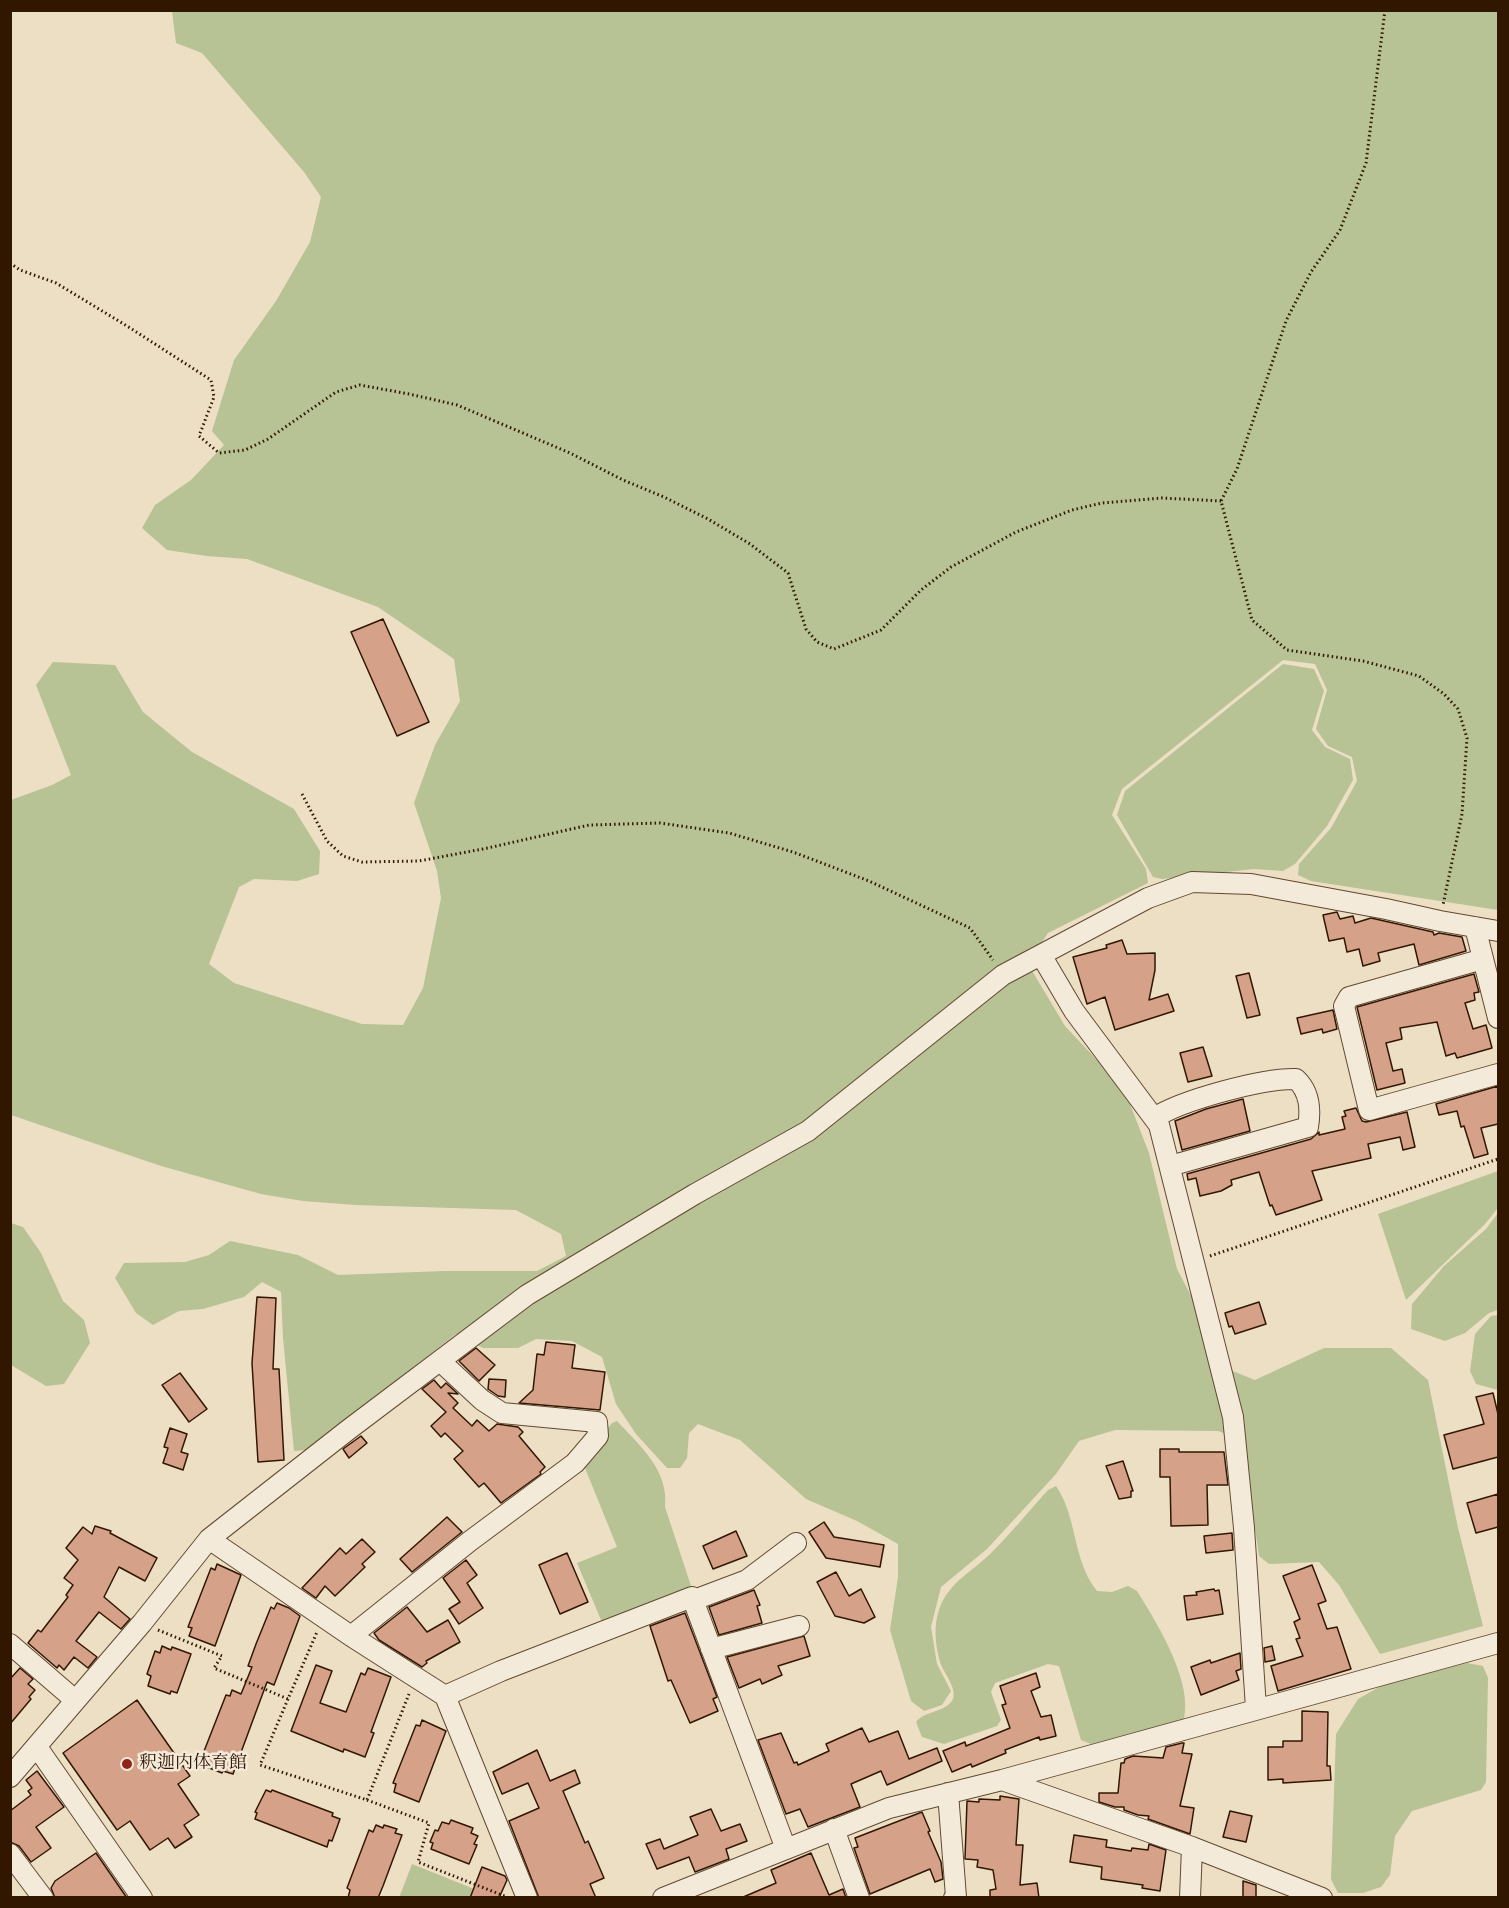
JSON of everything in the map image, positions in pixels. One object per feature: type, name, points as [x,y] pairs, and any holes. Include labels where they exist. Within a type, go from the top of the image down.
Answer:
[{"type":"street","points":[[10,1777],[142,1623],[209,1539],[348,1430],[527,1295],[695,1194],[808,1131],[1003,975],[1148,898],[1192,882],[1251,884],[1498,930]]},
{"type":"street","points":[[1475,927],[1498,1017]]},
{"type":"street","points":[[1041,955],[1074,1011],[1160,1125],[1233,1418],[1244,1528],[1256,1708]]},
{"type":"street","points":[[1483,959],[1349,997],[1344,1006],[1369,1110],[1498,1074]]},
{"type":"street","points":[[1154,1118],[1168,1109],[1202,1098],[1281,1078],[1296,1079],[1308,1095],[1310,1112],[1308,1127],[1170,1166]]},
{"type":"street","points":[[351,1636],[470,1541],[575,1463],[598,1436],[597,1422],[502,1413],[482,1400],[440,1360]]},
{"type":"street","points":[[209,1539],[351,1636],[445,1696],[527,1898]]},
{"type":"street","points":[[694,1600],[747,1580],[796,1543]]},
{"type":"street","points":[[445,1696],[692,1597],[786,1849]]},
{"type":"street","points":[[711,1649],[799,1626]]},
{"type":"street","points":[[663,1898],[889,1808],[1002,1780],[1498,1643]]},
{"type":"street","points":[[10,1644],[75,1700]]},
{"type":"street","points":[[37,1747],[142,1898]]},
{"type":"street","points":[[1002,1780],[1192,1847],[1322,1898]]},
{"type":"street","points":[[948,1793],[956,1897],[954,1898]]},
{"type":"street","points":[[834,1829],[859,1898]]},
{"type":"street","points":[[1190,1898],[1192,1847]]},
{"type":"street","points":[[10,1854],[43,1898]]},
{"type":"path","points":[[1385,10],[1366,163],[1340,231],[1311,272],[1287,321],[1237,469],[1221,501],[1252,620],[1287,650],[1363,661],[1419,676],[1444,694],[1458,708],[1467,738],[1462,814],[1440,921]]},
{"type":"path","points":[[10,263],[20,270],[56,283],[210,380],[214,397],[199,436],[219,453],[245,450],[268,439],[336,392],[360,385],[409,393],[457,405],[570,453],[623,480],[664,497],[750,544],[788,573],[806,630],[817,642],[834,650],[881,630],[921,590],[951,567],[1016,532],[1063,513],[1102,503],[1162,498],[1221,501]]},
{"type":"path","points":[[302,794],[327,841],[343,856],[362,862],[419,861],[589,825],[660,823],[729,834],[793,852],[869,880],[970,928],[1003,975]]},
{"type":"path","points":[[1194,1261],[1498,1159]]},
{"type":"path","points":[[323,1616],[260,1765],[429,1823],[418,1862],[508,1898]]},
{"type":"path","points":[[142,1623],[222,1656],[214,1668],[288,1699]]},
{"type":"path","points":[[367,1800],[410,1692]]},
{"type":"green space","points":[[172,11],[1498,11],[1498,910],[1311,881],[1298,875],[1299,864],[1331,828],[1357,781],[1352,757],[1328,746],[1316,729],[1327,690],[1315,664],[1283,660],[1122,789],[1112,815],[1146,869],[1148,883],[1048,933],[1028,964],[1065,1026],[1124,1089],[1149,1153],[1177,1269],[1230,1370],[1255,1380],[1324,1348],[1391,1348],[1428,1380],[1458,1528],[1483,1626],[1380,1654],[1339,1585],[1319,1562],[1269,1564],[1259,1556],[1242,1440],[1218,1431],[1115,1430],[1079,1441],[1056,1474],[987,1549],[941,1587],[931,1627],[937,1664],[951,1691],[942,1705],[924,1711],[911,1701],[890,1630],[898,1577],[898,1544],[857,1521],[806,1499],[740,1440],[698,1424],[689,1433],[687,1458],[680,1468],[667,1468],[636,1434],[616,1404],[602,1357],[572,1341],[536,1339],[518,1348],[483,1348],[456,1334],[307,1450],[294,1451],[281,1292],[262,1282],[244,1297],[203,1309],[179,1311],[153,1325],[136,1313],[115,1278],[124,1263],[185,1262],[209,1255],[230,1241],[298,1255],[338,1275],[444,1271],[537,1271],[566,1256],[561,1234],[516,1210],[356,1205],[303,1201],[261,1194],[161,1166],[11,1115],[11,800],[52,785],[71,775],[36,685],[53,662],[115,665],[143,712],[192,752],[294,809],[320,851],[319,874],[297,881],[254,879],[239,887],[209,964],[234,983],[362,1024],[403,1025],[423,988],[441,898],[437,871],[414,803],[435,745],[460,701],[454,659],[378,607],[247,559],[167,550],[142,528],[155,505],[191,480],[224,445],[212,431],[234,360],[276,301],[310,242],[321,197],[304,172],[202,53],[176,43]]},
{"type":"green space","points":[[1283,664],[1314,669],[1324,691],[1312,730],[1325,747],[1350,759],[1353,780],[1327,826],[1295,864],[1283,871],[1254,869],[1162,879],[1153,877],[1117,815],[1125,791]]},
{"type":"green space","points":[[1498,1171],[1498,1208],[1485,1224],[1406,1300],[1378,1214]]},
{"type":"green space","points":[[1498,1213],[1498,1310],[1489,1313],[1465,1333],[1445,1341],[1411,1329],[1412,1304],[1444,1266],[1486,1229]]},
{"type":"green space","points":[[11,1223],[23,1227],[41,1253],[63,1301],[84,1320],[90,1343],[64,1384],[46,1386],[11,1365]]},
{"type":"green space","points":[[1498,1315],[1498,1390],[1476,1384],[1470,1371],[1475,1334],[1491,1316]]},
{"type":"green space","points":[[617,1421],[643,1449],[658,1470],[665,1494],[665,1507],[693,1592],[604,1627],[577,1563],[617,1547],[583,1463],[584,1458],[612,1423]]},
{"type":"green space","points":[[1056,1486],[1068,1512],[1083,1566],[1097,1591],[1112,1592],[1128,1586],[1137,1591],[1154,1619],[1178,1670],[1183,1687],[1184,1719],[1091,1744],[1081,1740],[1059,1666],[1048,1664],[995,1683],[991,1692],[1001,1720],[997,1726],[944,1744],[922,1737],[916,1722],[925,1715],[946,1707],[954,1695],[941,1665],[936,1643],[936,1621],[944,1598],[956,1583],[1000,1544],[1048,1490]]},
{"type":"green space","points":[[1467,1663],[1483,1666],[1488,1678],[1486,1782],[1481,1790],[1412,1811],[1395,1836],[1390,1875],[1381,1887],[1363,1893],[1338,1893],[1331,1879],[1336,1734],[1358,1699],[1383,1685]]},
{"type":"green space","points":[[412,1864],[494,1897],[399,1898]]},
{"type":"building","points":[[383,619],[429,722],[397,736],[351,632]]},
{"type":"building","points":[[1337,912],[1340,919],[1353,916],[1355,923],[1371,918],[1433,932],[1434,935],[1439,933],[1462,937],[1466,951],[1419,965],[1414,944],[1378,953],[1380,961],[1363,966],[1359,949],[1347,952],[1344,938],[1329,941],[1323,915]]},
{"type":"building","points":[[1122,940],[1127,954],[1155,953],[1155,970],[1149,1000],[1168,994],[1174,1011],[1115,1030],[1105,997],[1087,1004],[1073,957],[1107,948],[1106,945]]},
{"type":"building","points":[[1249,973],[1260,1015],[1247,1018],[1236,976]]},
{"type":"building","points":[[1474,974],[1479,992],[1474,993],[1475,1000],[1465,1003],[1473,1029],[1486,1025],[1492,1048],[1457,1058],[1455,1053],[1446,1056],[1437,1022],[1400,1028],[1402,1039],[1386,1043],[1393,1071],[1402,1069],[1405,1083],[1377,1090],[1357,1007]]},
{"type":"building","points":[[1333,1010],[1337,1029],[1323,1033],[1322,1029],[1301,1034],[1297,1018]]},
{"type":"building","points":[[1203,1047],[1212,1076],[1188,1082],[1180,1053]]},
{"type":"building","points":[[1498,1086],[1498,1124],[1481,1128],[1488,1154],[1474,1158],[1457,1111],[1439,1115],[1436,1104]]},
{"type":"building","points":[[1243,1099],[1250,1131],[1182,1150],[1175,1121],[1206,1109]]},
{"type":"building","points":[[1356,1108],[1362,1121],[1366,1122],[1407,1112],[1415,1147],[1403,1150],[1400,1137],[1368,1144],[1371,1158],[1312,1171],[1322,1200],[1276,1215],[1272,1205],[1270,1206],[1259,1172],[1231,1180],[1232,1185],[1221,1191],[1200,1196],[1196,1178],[1188,1180],[1187,1174],[1311,1139],[1319,1132],[1319,1135],[1345,1129],[1342,1117],[1346,1116],[1344,1111]]},
{"type":"building","points":[[257,1297],[276,1298],[273,1369],[279,1369],[284,1460],[258,1462],[252,1363]]},
{"type":"building","points":[[1259,1302],[1266,1324],[1235,1334],[1232,1326],[1229,1327],[1225,1313]]},
{"type":"building","points":[[546,1342],[575,1345],[572,1368],[605,1372],[600,1410],[519,1403],[533,1390],[537,1354],[544,1355]]},
{"type":"building","points":[[476,1348],[495,1365],[479,1381],[459,1361]]},
{"type":"building","points":[[180,1373],[207,1409],[189,1422],[162,1385]]},
{"type":"building","points":[[489,1379],[506,1380],[505,1397],[498,1396],[488,1389]]},
{"type":"building","points":[[434,1380],[441,1388],[446,1383],[458,1394],[448,1393],[458,1403],[453,1408],[472,1426],[477,1420],[489,1431],[497,1424],[518,1427],[523,1432],[519,1436],[545,1467],[540,1472],[541,1474],[501,1503],[484,1483],[479,1487],[454,1459],[463,1451],[445,1433],[441,1437],[431,1426],[446,1412],[422,1389]]},
{"type":"building","points":[[1493,1393],[1498,1414],[1498,1457],[1453,1469],[1444,1435],[1484,1424],[1476,1397]]},
{"type":"building","points":[[170,1428],[187,1434],[181,1452],[188,1454],[183,1470],[163,1463],[168,1448],[164,1447]]},
{"type":"building","points":[[361,1436],[367,1443],[349,1458],[343,1449]]},
{"type":"building","points":[[1160,1449],[1179,1449],[1179,1452],[1224,1452],[1228,1485],[1207,1485],[1208,1525],[1171,1526],[1170,1477],[1160,1477]]},
{"type":"building","points":[[1123,1461],[1133,1491],[1131,1491],[1131,1497],[1119,1499],[1106,1466]]},
{"type":"building","points":[[1498,1494],[1498,1527],[1476,1533],[1467,1503]]},
{"type":"building","points":[[447,1517],[462,1532],[412,1572],[400,1559]]},
{"type":"building","points":[[824,1522],[834,1537],[884,1545],[880,1567],[826,1558],[809,1532]]},
{"type":"building","points":[[95,1526],[111,1531],[110,1533],[157,1558],[145,1581],[119,1567],[104,1597],[130,1619],[121,1629],[99,1612],[76,1641],[97,1657],[88,1668],[74,1657],[64,1670],[59,1665],[57,1668],[28,1643],[38,1630],[41,1632],[68,1597],[66,1595],[73,1585],[64,1578],[78,1560],[66,1548],[83,1527],[92,1534]]},
{"type":"building","points":[[736,1531],[747,1556],[713,1569],[703,1546]]},
{"type":"building","points":[[1232,1533],[1233,1550],[1206,1553],[1204,1536]]},
{"type":"building","points":[[362,1539],[375,1552],[362,1564],[365,1567],[335,1596],[325,1586],[316,1598],[302,1588],[340,1548],[346,1554]]},
{"type":"building","points":[[567,1553],[588,1602],[560,1614],[539,1565]]},
{"type":"building","points":[[466,1560],[477,1575],[467,1583],[483,1608],[459,1624],[449,1609],[460,1602],[443,1578]]},
{"type":"building","points":[[217,1564],[241,1575],[215,1646],[189,1636],[192,1628],[188,1627],[211,1568],[215,1570]]},
{"type":"building","points":[[1312,1565],[1326,1601],[1318,1604],[1327,1629],[1337,1627],[1351,1669],[1278,1691],[1271,1666],[1303,1656],[1296,1639],[1300,1638],[1294,1622],[1300,1619],[1283,1576]]},
{"type":"building","points":[[836,1572],[849,1596],[861,1589],[875,1617],[864,1623],[835,1616],[817,1582]]},
{"type":"building","points":[[754,1590],[760,1605],[757,1606],[762,1623],[719,1635],[709,1607]]},
{"type":"building","points":[[1219,1590],[1223,1614],[1187,1620],[1184,1596],[1197,1595],[1196,1592]]},
{"type":"building","points":[[277,1603],[300,1616],[274,1685],[267,1682],[233,1774],[223,1771],[222,1773],[199,1764],[226,1695],[230,1696],[232,1690],[241,1694],[252,1667],[248,1666],[256,1644],[271,1607],[274,1609]]},
{"type":"building","points":[[407,1607],[427,1632],[448,1620],[460,1642],[426,1661],[427,1663],[422,1667],[379,1640],[374,1633]]},
{"type":"building","points":[[685,1613],[717,1697],[713,1699],[718,1711],[690,1723],[671,1680],[668,1681],[650,1626]]},
{"type":"building","points":[[804,1636],[810,1656],[778,1666],[782,1675],[762,1684],[760,1679],[739,1688],[727,1657]]},
{"type":"building","points":[[162,1646],[191,1654],[177,1693],[171,1691],[170,1694],[148,1686],[151,1676],[147,1674],[155,1651],[160,1653]]},
{"type":"building","points":[[1272,1646],[1275,1660],[1265,1662],[1264,1648]]},
{"type":"building","points":[[1240,1653],[1241,1669],[1236,1671],[1239,1680],[1201,1695],[1191,1667]]},
{"type":"building","points":[[316,1665],[332,1671],[320,1703],[346,1712],[361,1673],[365,1675],[368,1668],[391,1677],[371,1732],[374,1733],[365,1757],[344,1749],[343,1752],[291,1731]]},
{"type":"building","points":[[20,1668],[33,1679],[28,1684],[35,1690],[29,1697],[31,1699],[10,1724],[10,1679]]},
{"type":"building","points":[[1036,1673],[1040,1687],[1031,1691],[1041,1717],[1051,1715],[1056,1736],[1040,1740],[1039,1737],[1005,1750],[1006,1753],[972,1767],[971,1764],[952,1772],[943,1751],[965,1742],[966,1746],[1010,1728],[1002,1705],[1006,1704],[1000,1686]]},
{"type":"building","name":"釈迦内体育館","points":[[137,1700],[190,1776],[178,1784],[199,1815],[184,1825],[192,1837],[175,1848],[168,1838],[150,1850],[130,1821],[117,1830],[63,1753]]},
{"type":"building","points":[[1302,1711],[1328,1712],[1327,1766],[1330,1766],[1331,1780],[1283,1783],[1283,1779],[1268,1780],[1268,1747],[1283,1747],[1283,1741],[1302,1741]]},
{"type":"building","points":[[422,1720],[446,1731],[419,1802],[394,1792],[396,1784],[393,1783],[416,1725],[420,1726]]},
{"type":"building","points":[[862,1728],[869,1742],[898,1731],[909,1759],[937,1748],[942,1761],[887,1785],[881,1771],[851,1784],[860,1807],[808,1827],[800,1809],[786,1814],[758,1740],[781,1733],[794,1763],[797,1762],[798,1765],[829,1751],[826,1744]]},
{"type":"building","points":[[1184,1743],[1182,1753],[1192,1754],[1180,1806],[1194,1808],[1190,1834],[1148,1819],[1149,1816],[1124,1810],[1124,1807],[1099,1802],[1099,1793],[1118,1793],[1121,1763],[1124,1763],[1125,1759],[1133,1756],[1163,1758],[1166,1747]]},
{"type":"building","points":[[537,1750],[550,1781],[575,1770],[580,1783],[563,1791],[585,1843],[588,1841],[604,1878],[590,1884],[596,1898],[539,1898],[509,1821],[539,1808],[528,1783],[502,1794],[493,1772]]},
{"type":"building","points":[[37,1771],[64,1807],[36,1827],[51,1848],[31,1862],[19,1846],[10,1842],[10,1811],[31,1795],[28,1791],[32,1788],[26,1780]]},
{"type":"building","points":[[266,1790],[271,1792],[272,1790],[333,1813],[332,1816],[340,1819],[332,1841],[329,1840],[327,1847],[255,1819],[257,1813],[255,1812]]},
{"type":"building","points":[[1000,1796],[1019,1799],[1016,1845],[1023,1845],[1020,1885],[1037,1883],[1039,1898],[990,1898],[990,1890],[996,1889],[993,1870],[977,1867],[978,1860],[965,1859],[967,1801],[1000,1800]]},
{"type":"building","points":[[711,1809],[721,1831],[740,1824],[747,1841],[726,1849],[729,1859],[695,1872],[689,1857],[657,1869],[646,1844],[660,1839],[664,1849],[698,1835],[690,1817]]},
{"type":"building","points":[[1230,1811],[1252,1816],[1246,1842],[1223,1837]]},
{"type":"building","points":[[922,1812],[941,1862],[943,1879],[935,1882],[930,1869],[870,1894],[854,1848],[858,1847],[855,1838]]},
{"type":"building","points":[[451,1820],[473,1828],[471,1833],[478,1836],[474,1844],[477,1845],[469,1864],[431,1849],[433,1843],[430,1842],[435,1830],[438,1831],[442,1822],[449,1824]]},
{"type":"building","points":[[376,1825],[397,1829],[395,1833],[402,1835],[383,1886],[378,1898],[348,1898],[350,1890],[347,1888],[369,1830],[373,1832]]},
{"type":"building","points":[[1074,1835],[1107,1840],[1106,1847],[1131,1851],[1132,1848],[1148,1850],[1149,1844],[1166,1850],[1160,1891],[1142,1888],[1143,1885],[1101,1879],[1102,1867],[1070,1862]]},
{"type":"building","points":[[96,1853],[127,1898],[55,1898],[51,1888],[55,1881]]},
{"type":"building","points":[[811,1853],[829,1895],[843,1889],[846,1898],[741,1898],[776,1883],[771,1870]]},
{"type":"building","points":[[482,1867],[505,1876],[507,1880],[499,1898],[470,1898]]},
{"type":"building","points":[[1243,1881],[1256,1885],[1256,1898],[1243,1898]]},
{"type":"place","name":"釈迦内体育館","points":[[127,1764]]}]
